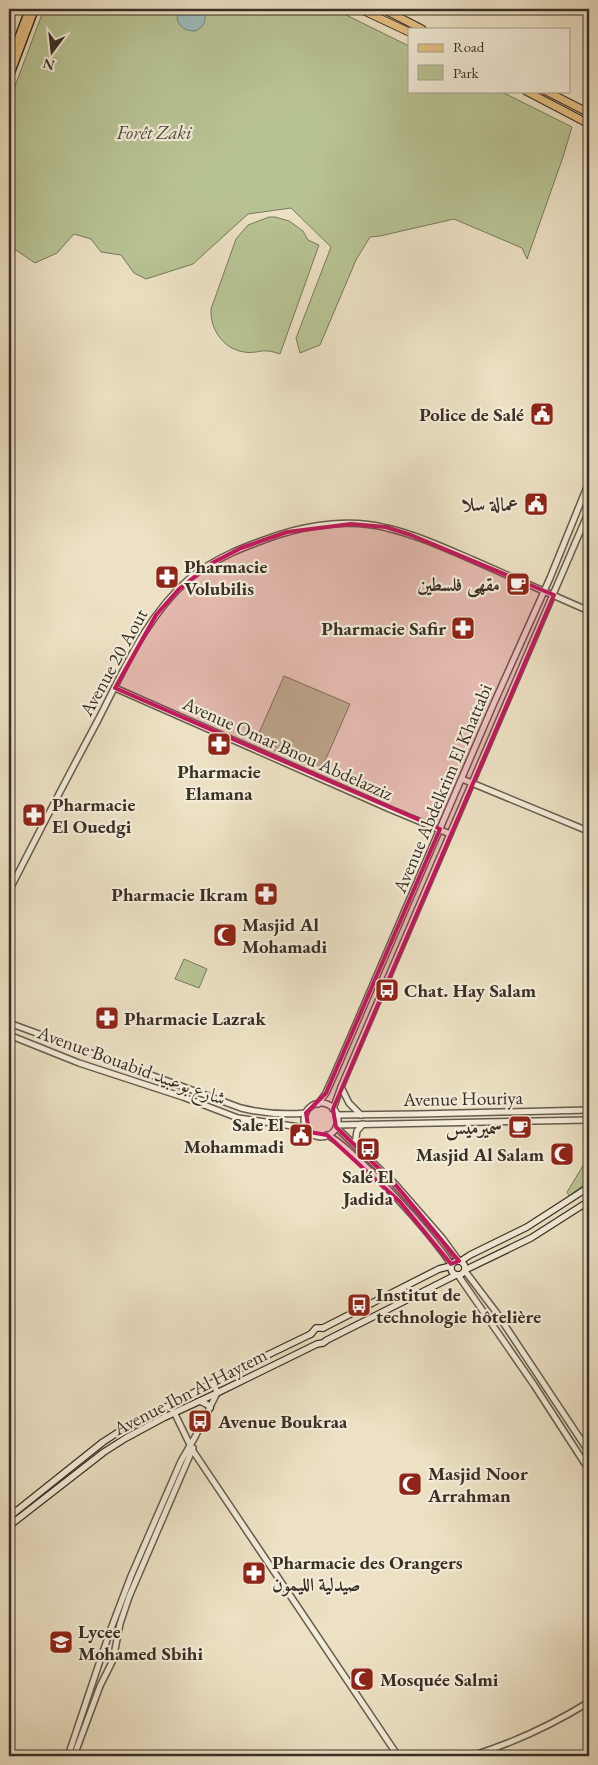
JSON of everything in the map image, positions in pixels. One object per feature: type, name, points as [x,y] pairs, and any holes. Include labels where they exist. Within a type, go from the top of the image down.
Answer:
[{"type":"highway","points":[[360,9],[408,32]]},
{"type":"highway","points":[[383,9],[420,28]]},
{"type":"highway","points":[[528,92],[589,124]]},
{"type":"highway","points":[[548,92],[589,113]]},
{"type":"main road","points":[[9,62],[29,9]]},
{"type":"main road","points":[[9,78],[35,9]]},
{"type":"main road","points":[[589,1187],[526,1227],[323,1328],[316,1328],[311,1334],[313,1341],[317,1344],[323,1343],[462,1274],[465,1270],[531,1238],[589,1201]]},
{"type":"main road","points":[[460,1261],[465,1266],[465,1270]]},
{"type":"main road","points":[[451,1265],[451,1272],[457,1275]]},
{"type":"main road","points":[[323,1328],[328,1333],[327,1340]]},
{"type":"main road","name":"Avenue Ibn Al Haytem","points":[[9,1516],[108,1439],[311,1334]]},
{"type":"main road","name":"Avenue Ibn Al Haytem","points":[[9,1526],[104,1452],[126,1438],[174,1412],[317,1344]]},
{"type":"main road","points":[[200,1401],[208,1404],[210,1408]]},
{"type":"street","name":"Avenue Abdelkrim El Khattabi","points":[[318,1104],[326,1093],[589,482]]},
{"type":"street","name":"Avenue Abdelkrim El Khattabi","points":[[333,1109],[589,511]]},
{"type":"street","name":"Avenue 20 Aout","points":[[9,891],[148,627],[166,602],[190,579],[212,563],[241,548],[287,532],[305,528],[337,524],[386,527],[448,549],[589,611]]},
{"type":"street","name":"Avenue Omar Bnou Abdelazziz","points":[[115,688],[450,834]]},
{"type":"street","points":[[462,779],[573,825],[589,834]]},
{"type":"street","name":"Avenue Bouabid شارع بوعبيد","points":[[9,1024],[241,1108],[259,1112],[306,1113]]},
{"type":"street","name":"Avenue Bouabid شارع بوعبيد","points":[[9,1036],[79,1063],[183,1097],[238,1118],[306,1128]]},
{"type":"street","points":[[341,1087],[349,1103],[362,1115]]},
{"type":"street","points":[[327,1135],[336,1126],[336,1114],[333,1109],[323,1104],[310,1107],[304,1121],[306,1128],[316,1136],[327,1135],[341,1144],[422,1226],[451,1265]]},
{"type":"street","name":"Avenue Houriya","points":[[336,1114],[589,1110]]},
{"type":"street","name":"Avenue Houriya","points":[[336,1126],[363,1124],[526,1123],[589,1120]]},
{"type":"street","points":[[355,1144],[357,1131],[363,1124]]},
{"type":"street","points":[[336,1126],[413,1204],[460,1261]]},
{"type":"street","points":[[465,1270],[496,1312],[589,1452]]},
{"type":"street","points":[[457,1275],[534,1385],[589,1470]]},
{"type":"street","points":[[74,1756],[100,1686],[113,1660],[120,1624],[129,1596],[195,1437],[217,1393],[214,1383]]},
{"type":"street","points":[[174,1412],[191,1448],[398,1756]]},
{"type":"street","points":[[68,1756],[131,1576],[178,1469],[191,1448]]},
{"type":"street","points":[[103,1654],[110,1649],[115,1652]]},
{"type":"street","points":[[103,1654],[106,1662],[113,1660]]},
{"type":"street","points":[[471,1756],[524,1738],[589,1702]]},
{"type":"highlighted area","points":[[351,524],[386,527],[411,535],[554,595],[333,1109],[336,1127],[395,1184],[459,1261],[451,1264],[400,1202],[327,1135],[309,1132],[306,1113],[326,1093],[440,829],[115,688],[156,615],[179,589],[212,563],[241,548],[287,532]]},
{"type":"green space","name":"Forêt Zaki","points":[[44,9],[334,9],[408,46],[408,92],[502,92],[572,127],[527,259],[522,248],[454,219],[370,237],[356,260],[320,345],[300,353],[296,338],[331,247],[291,208],[248,214],[193,264],[146,279],[134,273],[121,255],[101,252],[91,239],[74,234],[57,253],[35,263],[16,250],[9,258],[9,102]]},
{"type":"green space","points":[[269,217],[289,221],[303,231],[308,240],[319,245],[280,354],[271,351],[247,352],[230,347],[215,331],[211,316],[211,309],[236,239],[248,225]]},
{"type":"green space","points":[[284,676],[350,704],[321,770],[255,742]]},
{"type":"green space","points":[[184,959],[207,969],[199,988],[175,979]]},
{"type":"green space","points":[[589,1156],[589,1181],[569,1196],[567,1192]]},
{"type":"water","points":[[181,9],[204,9],[205,19],[203,25],[195,31],[183,28],[177,18]]},
{"type":"place","name":"Police de Salé","points":[[542,414]]},
{"type":"place","name":"عمالة سلا","points":[[536,504]]},
{"type":"place","name":"Pharmacie Volubilis","points":[[167,577]]},
{"type":"place","name":"مقهى فلسطين","points":[[518,584]]},
{"type":"place","name":"Pharmacie Safir","points":[[463,628]]},
{"type":"place","name":"Pharmacie Elamana","points":[[219,744]]},
{"type":"place","name":"Pharmacie El Ouedgi","points":[[34,815]]},
{"type":"place","name":"Pharmacie Ikram","points":[[266,894]]},
{"type":"place","name":"Masjid Al Mohamadi","points":[[225,935]]},
{"type":"place","name":"Chat. Hay Salam","points":[[387,990]]},
{"type":"place","name":"Pharmacie Lazrak","points":[[107,1018]]},
{"type":"place","name":"سميرميس","points":[[520,1127]]},
{"type":"place","name":"Sale El Mohammadi","points":[[301,1135]]},
{"type":"place","name":"Salé El Jadida","points":[[368,1149]]},
{"type":"place","name":"Masjid Al Salam","points":[[562,1154]]},
{"type":"place","name":"Institut de technologie hôtelière","points":[[359,1305]]},
{"type":"place","name":"Avenue Boukraa","points":[[200,1421]]},
{"type":"place","name":"Masjid Noor Arrahman","points":[[410,1484]]},
{"type":"place","name":"Pharmacie des Orangers صيدلية الليمون","points":[[254,1573]]},
{"type":"place","name":"Lycee Mohamed Sbihi","points":[[61,1642]]},
{"type":"place","name":"Mosquée Salmi","points":[[362,1679]]}]
